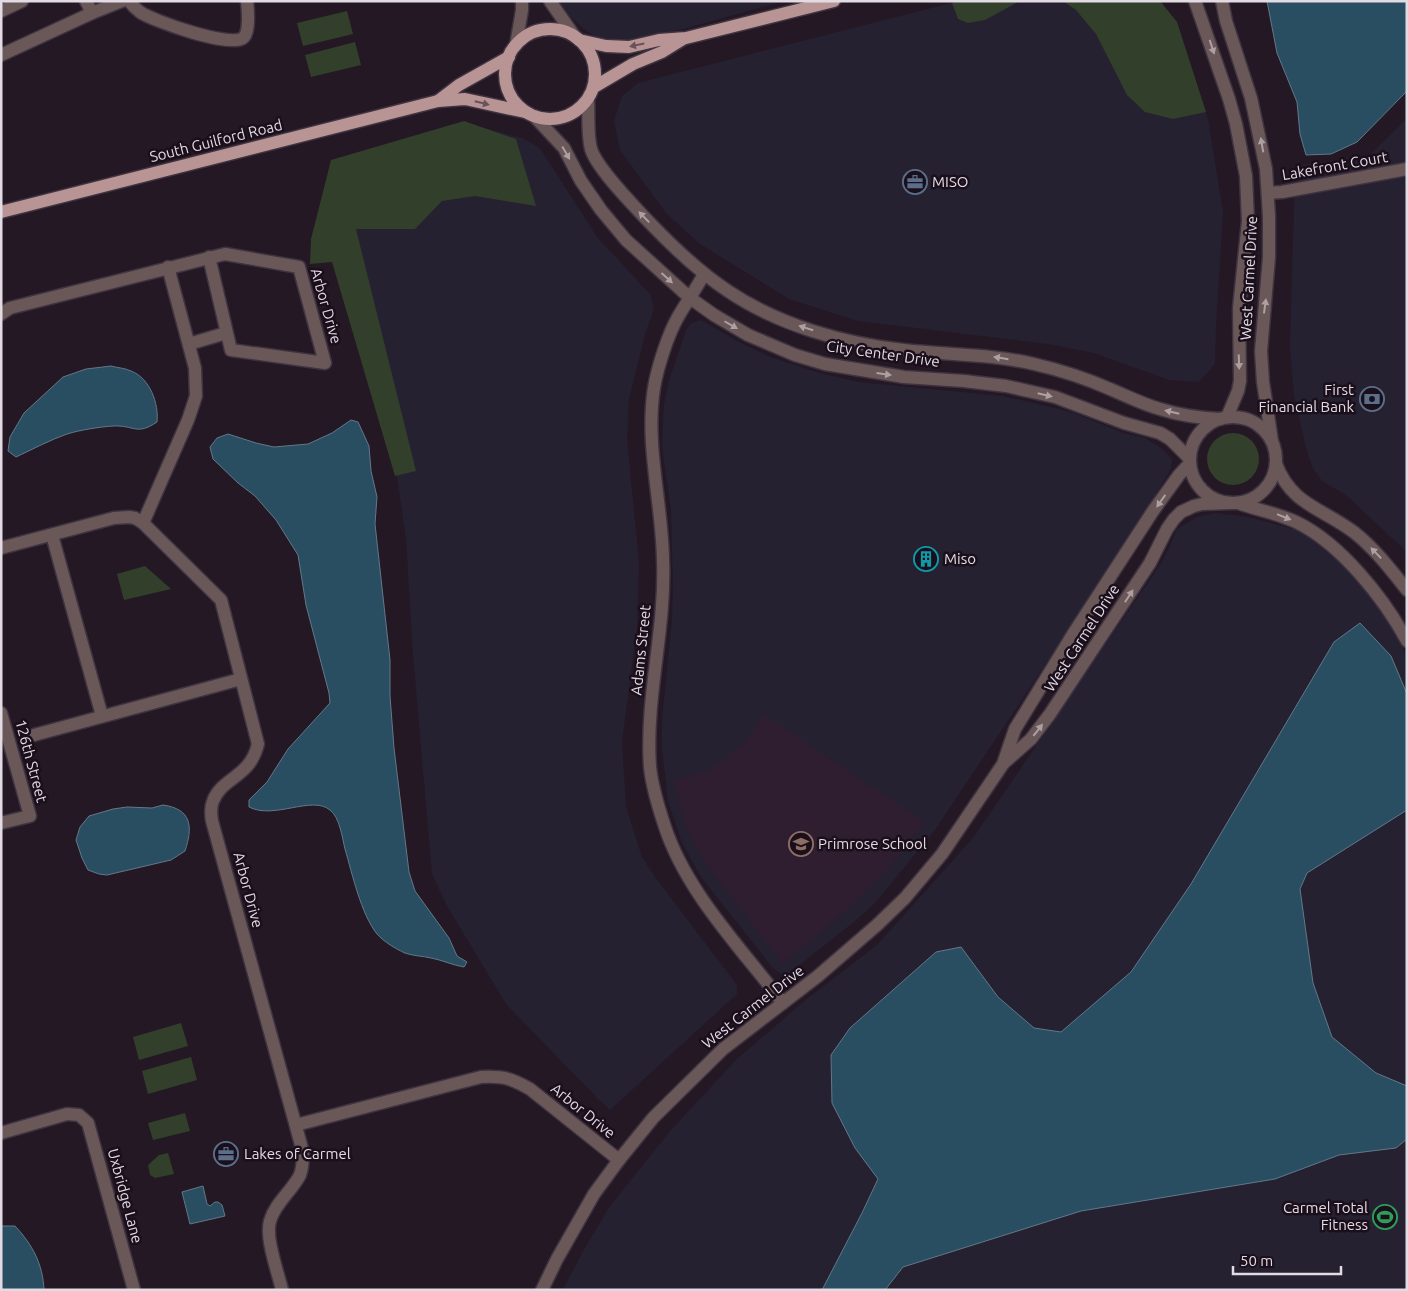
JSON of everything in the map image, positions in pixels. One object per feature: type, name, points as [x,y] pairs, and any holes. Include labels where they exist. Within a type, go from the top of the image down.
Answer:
[{"type":"main road","points":[[577,38],[606,46],[629,46],[659,40],[686,38],[834,1]]},
{"type":"main road","points":[[549,29],[567,32],[577,38],[585,46],[593,61],[595,70],[594,87],[588,100],[576,112],[568,116],[551,119],[530,114],[518,106],[509,91],[506,74],[509,57],[516,45],[530,34],[549,29]]},
{"type":"main road","points":[[594,87],[633,64],[662,52],[686,38]]},
{"type":"main road","name":"South Guilford Road","points":[[438,101],[459,85],[509,57]]},
{"type":"main road","name":"South Guilford Road","points":[[1,212],[438,101],[465,99],[530,114]]},
{"type":"street","points":[[1,11],[22,1]]},
{"type":"street","points":[[1,55],[89,7],[122,1]]},
{"type":"street","points":[[129,1],[140,12],[178,28],[238,41],[244,38],[246,34],[247,1]]},
{"type":"street","points":[[516,45],[522,1]]},
{"type":"street","points":[[550,1],[577,38]]},
{"type":"street","name":"West Carmel Drive","points":[[1195,1],[1234,116],[1245,164],[1247,187],[1248,221],[1239,308],[1240,381],[1238,391],[1223,418]]},
{"type":"street","name":"West Carmel Drive","points":[[1222,1],[1224,16],[1248,88],[1264,155],[1268,193],[1270,257],[1261,351],[1263,382],[1272,441]]},
{"type":"street","name":"City Center Drive","points":[[588,100],[589,139],[591,150],[597,162],[637,210],[672,246],[704,274],[729,292],[756,307],[789,323],[834,337],[904,350],[983,356],[1033,364],[1071,373],[1164,411],[1196,417],[1223,418]]},
{"type":"street","name":"City Center Drive","points":[[530,114],[564,148],[581,181],[601,210],[626,240],[690,298],[748,335],[826,364],[904,377],[1006,386],[1054,397],[1160,433],[1170,439],[1190,461]]},
{"type":"street","name":"Lakefront Court","points":[[1268,193],[1407,169]]},
{"type":"street","name":"Arbor Drive","points":[[1,314],[10,308],[168,267],[208,257],[225,254],[299,267],[325,363],[230,350],[208,257]]},
{"type":"street","points":[[1,548],[114,518],[129,517],[143,523],[188,420],[196,396],[195,368],[168,267]]},
{"type":"street","name":"Adams Street","points":[[704,274],[677,318],[654,386],[650,425],[660,508],[663,561],[662,610],[649,738],[651,769],[658,804],[676,854],[712,912],[783,1003]]},
{"type":"street","points":[[189,344],[226,333]]},
{"type":"street","points":[[1234,503],[1256,497],[1266,488],[1273,476],[1276,464],[1276,452],[1272,441],[1261,427],[1251,420],[1239,417],[1223,418],[1209,424],[1197,437],[1192,448],[1190,461],[1193,476],[1205,493],[1217,500],[1281,515],[1302,525],[1325,540],[1361,576],[1388,611],[1407,641]]},
{"type":"street","name":"West Carmel Drive","points":[[1003,764],[1015,729],[1075,631],[1153,511],[1190,461]]},
{"type":"street","points":[[1276,464],[1283,480],[1294,494],[1355,534],[1377,554],[1407,590]]},
{"type":"street","name":"West Carmel Drive","points":[[542,1290],[575,1225],[594,1194],[653,1118],[722,1049],[851,949],[905,898],[942,854],[1003,764],[1031,739],[1050,714],[1150,563],[1174,519],[1181,512],[1194,506],[1234,503]]},
{"type":"street","name":"Arbor Drive","points":[[143,523],[221,600],[258,744],[256,756],[250,765],[223,787],[213,800],[211,809],[212,821],[303,1152],[303,1167],[300,1175],[273,1213],[269,1222],[271,1244],[282,1290]]},
{"type":"street","points":[[52,534],[102,716]]},
{"type":"street","points":[[34,735],[241,678]]},
{"type":"street","name":"126th Street","points":[[1,714],[30,816],[1,823]]},
{"type":"street","name":"Arbor Drive","points":[[296,1124],[481,1077],[502,1076],[530,1089],[619,1160]]},
{"type":"street","name":"Uxbridge Lane","points":[[1,1132],[66,1114],[79,1114],[88,1123],[134,1290]]},
{"type":"shaded area","points":[[559,1],[784,1],[644,40],[611,42],[596,37],[584,29],[570,16]]},
{"type":"shaded area","points":[[959,1],[1160,1],[1177,22],[1208,119],[1223,212],[1215,364],[1199,382],[1169,380],[1094,353],[1048,344],[858,321],[789,299],[700,244],[666,213],[620,150],[614,121],[622,96],[638,83]]},
{"type":"shaded area","points":[[1407,118],[1407,552],[1346,495],[1322,481],[1313,468],[1307,452],[1294,394],[1290,348],[1295,166],[1370,155]]},
{"type":"shaded area","points":[[468,124],[522,138],[540,148],[597,237],[650,294],[654,309],[645,334],[629,398],[627,439],[639,563],[637,628],[622,741],[626,807],[642,857],[737,985],[737,994],[610,1110],[506,1004],[447,906],[432,874],[413,654],[406,539],[387,407],[335,166]]},
{"type":"shaded area","points":[[701,320],[770,357],[820,373],[858,382],[1002,396],[1038,404],[1074,413],[1123,433],[1145,438],[1162,449],[1172,459],[1171,469],[1123,548],[935,830],[874,904],[787,975],[783,976],[772,967],[701,877],[682,843],[668,801],[662,750],[662,720],[672,621],[673,587],[671,510],[662,447],[664,404],[669,380],[686,331],[690,324]]},
{"type":"shaded area","points":[[1216,513],[1249,517],[1293,529],[1317,539],[1352,573],[1376,602],[1407,656],[1407,1290],[563,1290],[583,1251],[610,1206],[671,1130],[737,1059],[808,998],[877,945],[973,838],[1162,562],[1177,529],[1197,517]]},
{"type":"shaded area","name":"Primrose School","points":[[764,715],[925,822],[887,870],[855,902],[783,964],[704,861],[686,827],[674,780],[707,771],[744,744]]},
{"type":"green space","points":[[959,1],[1020,1],[985,20],[968,23],[958,19],[952,3]]},
{"type":"green space","points":[[1063,1],[1160,1],[1177,22],[1206,112],[1173,119],[1145,112],[1127,95],[1096,34],[1076,10]]},
{"type":"green space","points":[[347,11],[353,34],[303,46],[297,23]]},
{"type":"green space","points":[[355,42],[361,65],[311,77],[305,55]]},
{"type":"green space","points":[[464,121],[516,139],[536,206],[475,196],[442,201],[415,229],[356,229],[416,471],[395,476],[332,262],[310,264],[311,239],[331,160]]},
{"type":"green space","points":[[1233,433],[1247,437],[1255,445],[1259,459],[1255,473],[1247,481],[1233,485],[1219,481],[1211,473],[1207,459],[1211,445],[1219,437]]},
{"type":"green space","points":[[145,566],[171,589],[124,600],[117,574]]},
{"type":"green space","points":[[181,1023],[188,1046],[139,1060],[133,1037]]},
{"type":"green space","points":[[191,1057],[197,1080],[148,1094],[142,1071]]},
{"type":"green space","points":[[185,1113],[190,1131],[153,1140],[148,1123]]},
{"type":"green space","points":[[168,1153],[174,1174],[155,1178],[150,1175],[148,1165],[159,1155]]},
{"type":"water","points":[[1267,1],[1407,1],[1407,91],[1357,142],[1331,154],[1306,155],[1300,134],[1297,102],[1277,53]]},
{"type":"water","points":[[111,366],[138,374],[148,385],[155,400],[157,422],[140,429],[113,426],[67,434],[16,457],[8,451],[10,437],[24,413],[63,377],[86,369]]},
{"type":"water","points":[[351,420],[358,422],[369,446],[371,471],[377,497],[375,524],[390,660],[390,696],[394,748],[409,872],[415,891],[449,938],[457,956],[467,962],[464,967],[405,953],[390,945],[377,934],[366,916],[338,823],[330,810],[322,806],[313,805],[270,811],[249,807],[249,800],[267,782],[288,749],[330,703],[329,693],[306,605],[298,555],[276,520],[255,496],[213,459],[210,447],[217,438],[228,434],[274,447],[308,444],[332,433]]},
{"type":"water","points":[[1360,623],[1391,656],[1407,694],[1407,810],[1307,873],[1300,889],[1313,983],[1332,1037],[1376,1073],[1407,1086],[1407,1139],[1396,1148],[1339,1155],[1275,1179],[1081,1211],[903,1267],[885,1290],[822,1290],[878,1179],[855,1148],[832,1103],[831,1055],[850,1028],[936,952],[961,947],[998,997],[1034,1028],[1061,1032],[1131,972],[1191,884],[1334,642]]},
{"type":"water","points":[[163,805],[180,811],[188,821],[189,834],[185,851],[171,860],[107,875],[88,870],[76,840],[80,827],[89,816],[113,809],[127,807],[152,808]]},
{"type":"water","points":[[203,1186],[207,1204],[210,1206],[218,1202],[222,1205],[225,1216],[190,1224],[182,1192]]},
{"type":"water","points":[[1,1226],[15,1226],[27,1240],[39,1263],[44,1290],[1,1290]]},
{"type":"place","name":"MISO","points":[[915,182]]},
{"type":"place","name":"First Financial Bank","points":[[1372,399]]},
{"type":"place","name":"Miso","points":[[926,559]]},
{"type":"place","name":"Primrose School","points":[[801,844]]},
{"type":"place","name":"Lakes of Carmel","points":[[226,1154]]},
{"type":"place","name":"Carmel Total Fitness","points":[[1385,1217]]}]
